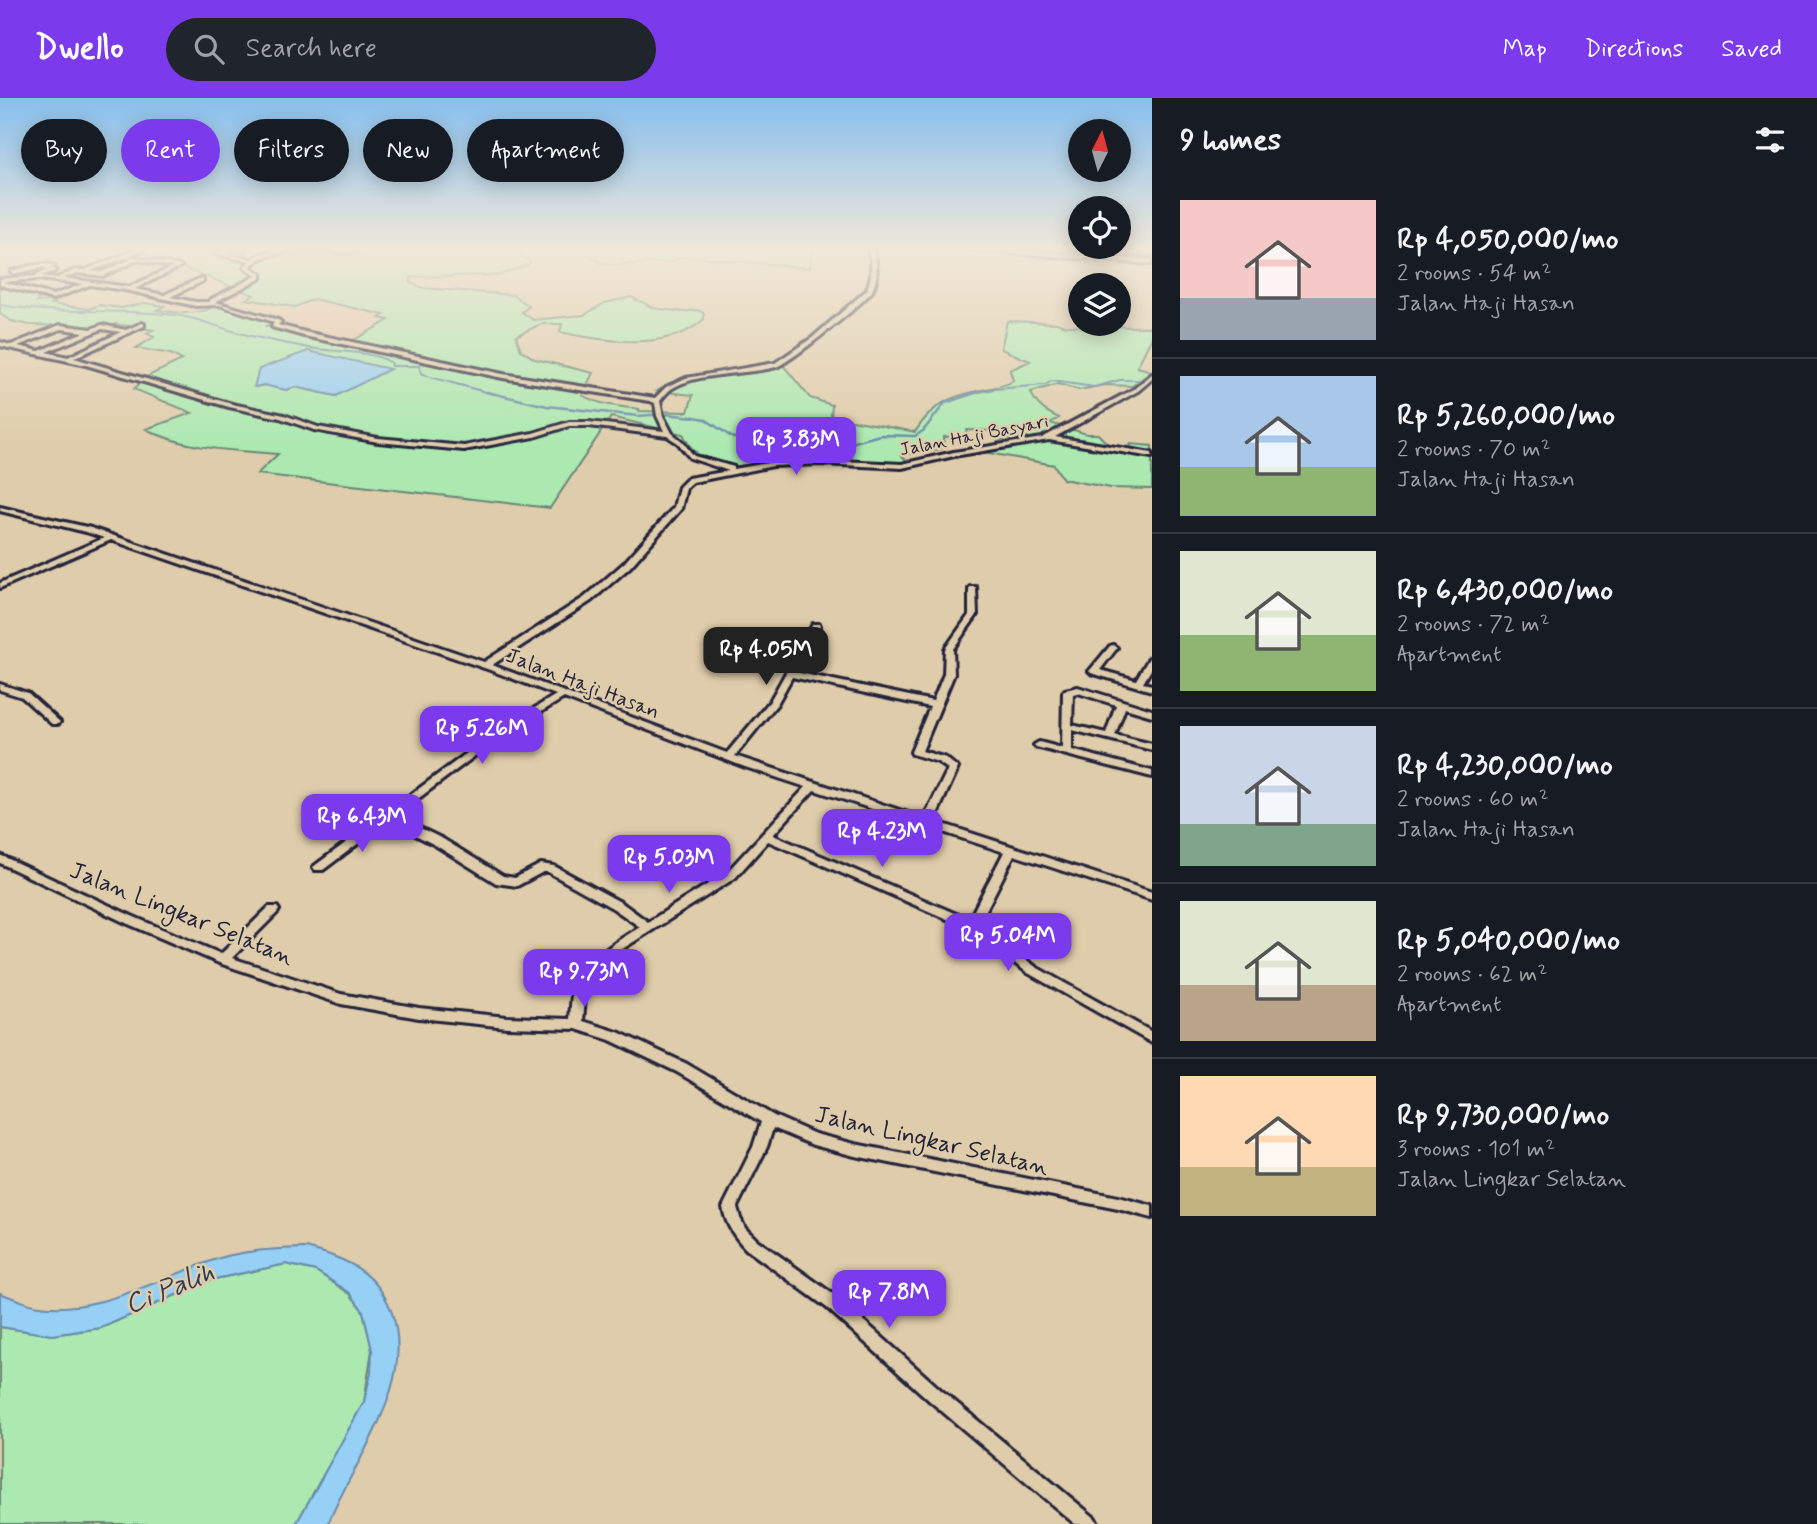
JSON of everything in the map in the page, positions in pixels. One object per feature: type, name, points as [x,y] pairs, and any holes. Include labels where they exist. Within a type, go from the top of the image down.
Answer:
[{"type":"street","points":[[259,316],[278,322],[274,326],[304,334],[503,376],[657,400]]},
{"type":"street","points":[[657,400],[668,388],[688,379],[777,365],[819,336],[842,316]]},
{"type":"street","points":[[68,359],[142,325]]},
{"type":"street","points":[[0,354],[60,327],[90,331]]},
{"type":"street","points":[[39,354],[102,327],[128,332]]},
{"type":"street","points":[[0,344],[68,359],[231,406],[282,416],[316,429],[378,440],[464,448],[580,423],[669,434],[680,442],[692,457],[734,470]]},
{"type":"street","name":"Jalan Haji Basyari","points":[[485,665],[588,599],[627,565],[678,508],[683,487],[688,482],[758,465],[801,462],[902,466],[954,454],[1049,439],[1150,378]]},
{"type":"street","points":[[657,400],[669,434]]},
{"type":"street","points":[[1049,439],[1152,455]]},
{"type":"street","name":"Jalan Haji Hasan","points":[[0,509],[65,523],[110,538],[485,665],[729,757],[1152,896]]},
{"type":"street","points":[[0,586],[110,538]]},
{"type":"street","points":[[928,822],[953,768],[942,760],[916,752],[948,674],[949,649],[973,615],[973,589]]},
{"type":"street","points":[[729,757],[774,702],[816,626]]},
{"type":"street","points":[[1113,648],[1094,671],[1152,688]]},
{"type":"street","points":[[1138,684],[1152,660]]},
{"type":"street","points":[[791,674],[936,705]]},
{"type":"street","points":[[0,687],[25,695],[55,722]]},
{"type":"street","points":[[1068,752],[1068,692],[1078,690],[1152,713]]},
{"type":"street","points":[[319,867],[498,735],[563,695]]},
{"type":"street","points":[[1110,737],[1121,704]]},
{"type":"street","points":[[1070,727],[1152,747]]},
{"type":"street","points":[[1039,745],[1152,773]]},
{"type":"street","points":[[576,1024],[580,985],[589,972],[612,950],[731,875],[813,785]]},
{"type":"street","points":[[387,816],[439,842],[500,880],[517,882],[541,868],[550,869],[618,906],[648,927]]},
{"type":"street","points":[[768,837],[983,929]]},
{"type":"street","points":[[1011,849],[978,914],[983,929],[995,943],[1032,970],[1152,1038]]},
{"type":"street","name":"Jalan Lingkar Selatan","points":[[0,859],[223,960],[341,999],[379,1007],[507,1022],[576,1024],[614,1036],[661,1057],[769,1120],[813,1139],[1152,1212]]},
{"type":"street","points":[[223,960],[272,910]]},
{"type":"street","points":[[769,1120],[760,1147],[730,1207],[730,1217],[736,1228],[764,1255],[830,1301],[914,1377],[1089,1524]]},
{"type":"shaded area","points":[[290,316],[383,316],[379,318],[388,320],[349,342],[269,324]]},
{"type":"green space","points":[[2,316],[255,316],[273,321],[266,326],[347,344],[389,320],[379,318],[383,316],[527,316],[533,320],[578,316],[704,316],[704,319],[690,329],[654,340],[614,341],[576,335],[560,332],[562,324],[541,324],[516,336],[521,350],[535,359],[593,373],[582,395],[602,403],[639,411],[688,412],[693,395],[657,391],[703,375],[783,365],[810,398],[832,405],[831,416],[915,432],[930,413],[945,402],[964,394],[1010,383],[1013,381],[1010,370],[1030,361],[1001,349],[1007,321],[1056,323],[1068,326],[1068,336],[1131,336],[1131,327],[1152,327],[1152,337],[1137,367],[1152,371],[1132,386],[1106,385],[1079,390],[1058,384],[1031,392],[1042,408],[1059,418],[1050,423],[1087,434],[1098,434],[1114,451],[1132,452],[1130,444],[1152,446],[1152,489],[1111,488],[1063,479],[1054,465],[989,453],[997,442],[1008,438],[1004,431],[967,430],[964,436],[944,437],[944,445],[940,449],[901,455],[907,461],[895,463],[805,461],[733,466],[704,459],[694,451],[683,434],[611,417],[550,508],[257,474],[278,454],[193,445],[146,429],[192,413],[134,389],[146,377],[182,360],[171,354],[136,348],[154,337],[146,333],[153,330],[116,324],[105,327],[30,325],[11,321]],"holes":[[[308,351],[336,396],[295,387],[286,390],[264,385],[255,387]]]},
{"type":"green space","points":[[286,1264],[316,1271],[350,1294],[363,1311],[372,1350],[364,1402],[296,1524],[0,1524],[0,1327],[52,1335],[101,1328],[210,1280]]},
{"type":"water","points":[[308,351],[390,369],[336,396],[295,387],[286,390],[264,385],[254,387],[259,369]]},
{"type":"water","name":"Ci Palih","points":[[306,1248],[347,1262],[369,1277],[386,1299],[392,1313],[397,1340],[396,1367],[390,1394],[328,1524],[296,1524],[364,1402],[371,1373],[372,1350],[363,1311],[350,1293],[316,1271],[286,1264],[210,1280],[101,1328],[52,1335],[0,1327],[0,1293],[30,1304],[75,1306],[122,1295],[222,1257],[258,1251]]},
{"type":"waterway","points":[[178,316],[273,341],[373,355],[392,363],[391,366],[419,366],[421,373],[430,377],[493,394]]},
{"type":"waterway","points":[[975,393],[1045,385],[1052,381],[1094,387],[1120,380],[1152,380]]},
{"type":"waterway","points":[[487,392],[547,406],[638,416],[665,414],[695,417],[705,419],[733,438],[786,434],[847,444],[880,435],[915,436],[923,431],[945,403],[975,393]]},
{"type":"waterway","points":[[970,394],[975,393]]}]
